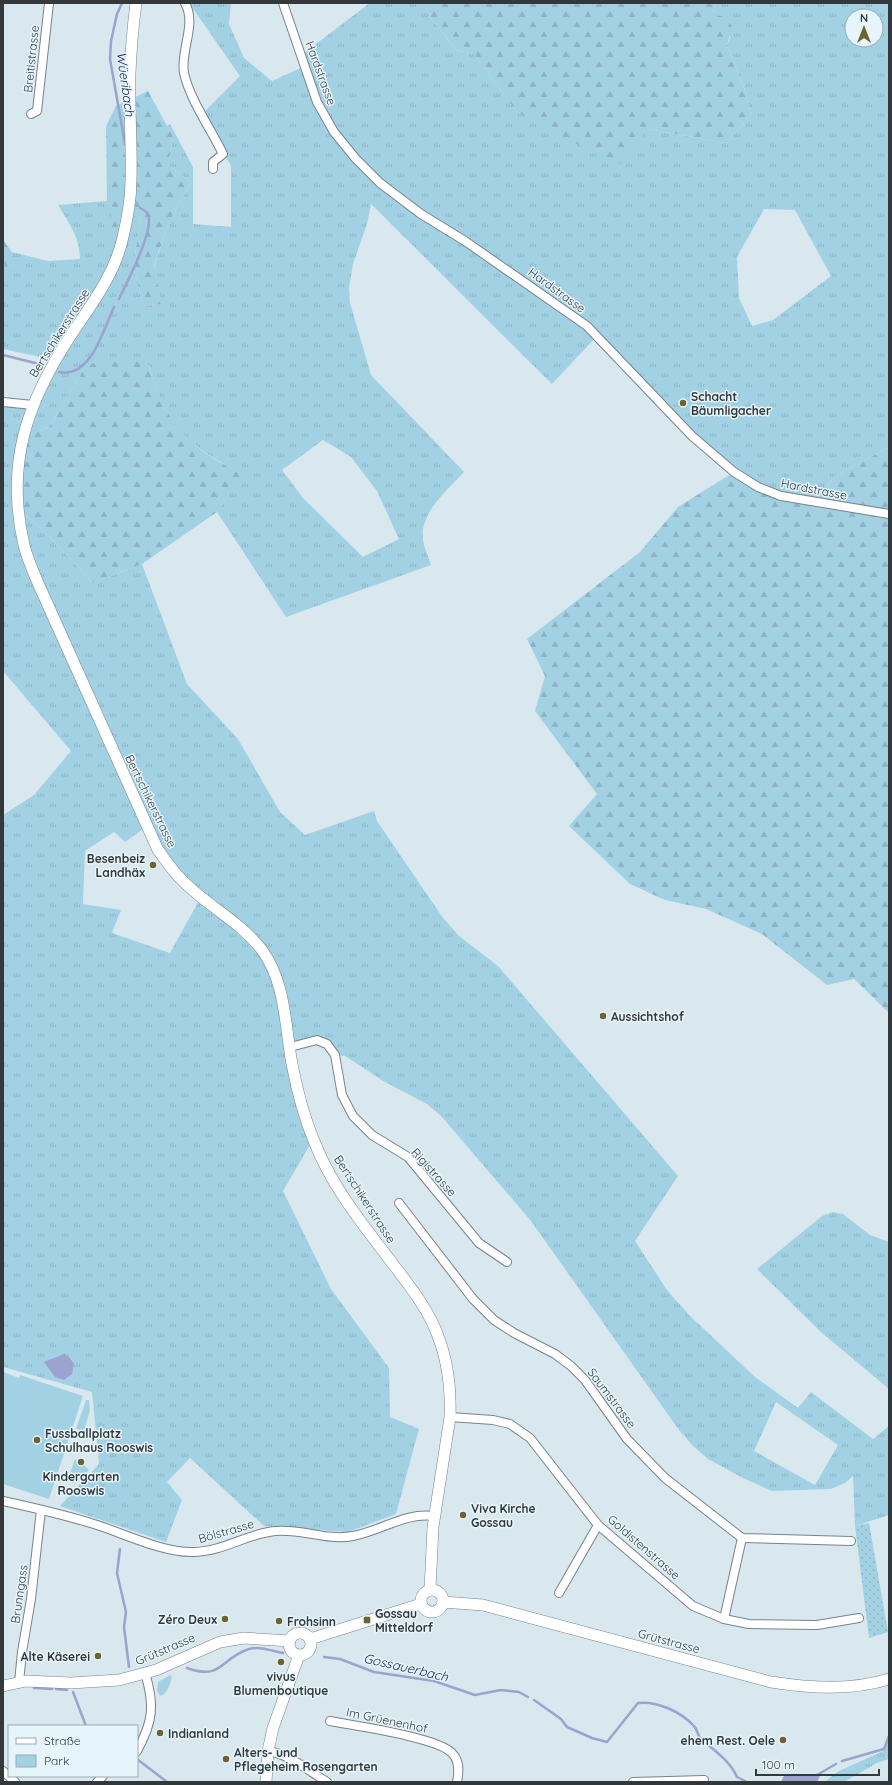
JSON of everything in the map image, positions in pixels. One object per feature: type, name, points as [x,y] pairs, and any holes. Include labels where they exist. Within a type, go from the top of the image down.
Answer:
[{"type":"street","name":"Breitistrasse","points":[[31,114],[37,111],[48,3]]},
{"type":"street","name":"Bertschikerstrasse","points":[[136,3],[130,74],[132,181],[122,243],[113,266],[100,291],[54,361],[33,405],[22,439],[17,472],[19,509],[24,546],[38,583],[158,850],[180,879],[245,932],[262,951],[274,974],[283,1003],[297,1085],[314,1141],[332,1178],[409,1286],[427,1314],[438,1335],[445,1358],[449,1380],[450,1417],[434,1516],[430,1590]]},
{"type":"street","points":[[185,3],[189,20],[184,71],[187,86],[223,154],[213,162],[213,170]]},
{"type":"street","name":"Hardstrasse","points":[[283,3],[317,102],[334,132],[380,183],[421,214],[472,245],[586,326],[692,436],[734,472],[758,487],[781,496],[889,514]]},
{"type":"street","points":[[3,402],[33,405]]},
{"type":"street","name":"Rigistrasse","points":[[290,1047],[317,1040],[327,1044],[335,1055],[342,1095],[353,1116],[372,1135],[408,1157],[479,1243],[507,1262]]},
{"type":"street","name":"Saumstrasse","points":[[400,1203],[473,1299],[494,1320],[514,1333],[555,1354],[571,1366],[589,1385],[627,1439],[665,1478],[742,1538]]},
{"type":"street","name":"Goldistenstrasse","points":[[450,1417],[493,1420],[510,1424],[530,1438],[598,1525],[693,1606],[724,1619],[749,1624],[817,1625],[859,1618]]},
{"type":"street","name":"Bölstrasse","points":[[3,1502],[95,1524],[167,1549],[187,1552],[213,1549],[269,1532],[294,1531],[328,1537],[346,1537],[368,1532],[410,1517],[434,1516]]},
{"type":"street","name":"Brunngass","points":[[19,1682],[22,1652],[32,1600],[41,1510]]},
{"type":"street","points":[[559,1593],[598,1525]]},
{"type":"street","points":[[724,1619],[742,1538],[851,1541]]},
{"type":"street","points":[[430,1590],[440,1593],[443,1602],[441,1608],[431,1613],[424,1610],[420,1604],[422,1595],[430,1590]]},
{"type":"street","name":"Grütstrasse","points":[[443,1602],[483,1605],[771,1682],[833,1688],[861,1686],[889,1679]]},
{"type":"street","points":[[310,1639],[420,1604]]},
{"type":"street","points":[[301,1633],[310,1639],[311,1647],[306,1653],[299,1654],[291,1650],[290,1641],[294,1635],[301,1633]]},
{"type":"street","name":"Grütstrasse","points":[[3,1686],[19,1682],[92,1683],[119,1680],[145,1673],[174,1662],[200,1649],[229,1640],[256,1638],[290,1641]]},
{"type":"street","points":[[266,1782],[268,1751],[278,1710],[299,1654]]},
{"type":"street","points":[[138,1747],[152,1711],[152,1698],[145,1673]]},
{"type":"street","name":"Im Grüenenhof","points":[[330,1721],[429,1740],[452,1753],[460,1768],[457,1782]]},
{"type":"street","points":[[268,1751],[275,1752],[292,1760],[327,1782]]},
{"type":"street","points":[[633,1782],[704,1780]]},
{"type":"green space","points":[[189,3],[231,3],[229,24],[244,58],[272,81],[305,66],[304,53],[370,3],[424,3],[432,19],[456,50],[474,54],[517,112],[648,129],[726,143],[751,115],[745,90],[727,46],[730,37],[724,17],[713,14],[715,3],[889,3],[889,447],[834,477],[815,503],[758,487],[692,436],[597,336],[552,384],[371,204],[367,224],[353,264],[349,288],[350,303],[371,375],[464,472],[434,505],[424,524],[424,545],[431,565],[286,617],[217,512],[241,475],[192,443],[176,427],[159,397],[149,365],[87,364],[50,426],[22,439],[19,509],[48,535],[93,583],[142,564],[187,684],[238,739],[280,812],[305,835],[374,811],[377,821],[443,918],[459,936],[498,966],[678,1176],[635,1241],[667,1290],[689,1315],[755,1377],[798,1408],[811,1392],[873,1439],[889,1426],[889,1515],[855,1526],[853,1476],[845,1483],[831,1489],[772,1491],[743,1478],[708,1459],[693,1446],[679,1430],[531,1221],[442,1117],[427,1104],[385,1082],[345,1056],[335,1055],[317,1040],[290,1047],[315,1136],[283,1191],[331,1289],[389,1368],[390,1417],[419,1429],[396,1514],[348,1532],[264,1526],[190,1458],[167,1482],[182,1500],[166,1542],[60,1506],[99,1464],[92,1392],[3,1367],[3,815],[34,795],[71,751],[3,671],[3,402],[33,405],[54,360],[3,349],[3,260],[6,267],[16,264],[12,252],[48,261],[80,259],[80,251],[76,237],[58,205],[107,201],[112,207],[141,218],[133,267],[144,306],[161,304],[154,267],[168,224],[191,182],[168,165],[173,137],[167,126],[170,124],[193,167],[193,224],[231,227],[231,166],[202,114],[240,76]],"holes":[[[764,209],[795,210],[831,276],[773,320],[752,326],[739,298],[737,257]],[[323,440],[351,457],[377,491],[399,539],[363,557],[303,498],[282,470]],[[146,827],[201,897],[170,953],[112,933],[121,910],[83,904],[85,851],[114,832],[125,842]],[[776,1402],[838,1445],[815,1485],[754,1451]]]},
{"type":"green space","points":[[424,3],[715,3],[713,14],[724,17],[732,26],[727,46],[745,90],[751,115],[726,143],[648,129],[618,166],[517,112],[474,54],[456,50],[432,19]]},
{"type":"green space","points":[[148,91],[173,137],[168,165],[191,182],[168,224],[154,266],[162,304],[144,306],[133,267],[141,218],[128,213],[121,243],[109,242],[112,207],[107,201],[106,126],[116,106]]},
{"type":"green space","points":[[3,240],[12,252],[17,264],[6,267],[3,260]]},
{"type":"green space","points":[[139,360],[149,365],[159,397],[169,416],[182,433],[195,446],[242,475],[217,512],[142,564],[93,583],[48,535],[19,509],[22,439],[50,426],[87,364]]},
{"type":"green space","points":[[889,447],[889,1013],[854,979],[827,985],[762,934],[706,909],[665,900],[630,884],[569,826],[597,794],[535,711],[545,676],[527,639],[640,552],[678,507],[734,472],[758,487],[815,503],[834,477]]},
{"type":"green space","points":[[833,1212],[843,1214],[870,1235],[889,1242],[889,1389],[822,1333],[757,1269],[822,1216]]},
{"type":"green space","name":"Fussballplatz Schulhaus Rooswis","points":[[3,1372],[19,1378],[20,1375],[83,1396],[49,1499],[3,1484]]},
{"type":"green space","points":[[86,1400],[89,1400],[90,1410],[84,1431],[76,1429]]},
{"type":"green space","points":[[75,1459],[81,1466],[83,1464],[89,1470],[78,1481],[70,1473]]},
{"type":"green space","points":[[869,1523],[888,1632],[869,1638],[855,1526]]},
{"type":"green space","points":[[170,1675],[172,1677],[168,1688],[163,1695],[160,1696],[157,1690],[158,1682]]},
{"type":"green space","points":[[889,1734],[889,1759],[877,1763],[844,1782],[824,1782],[839,1771],[883,1751]]},
{"type":"shaded area","points":[[64,1354],[69,1357],[74,1364],[72,1374],[64,1380],[55,1377],[44,1362]]},
{"type":"shaded area","points":[[821,1774],[817,1782],[781,1782],[783,1777],[786,1775]]},
{"type":"waterway","name":"Wüeribach","points":[[122,3],[117,14],[111,41],[110,59],[125,144]]},
{"type":"waterway","name":"Wüeribach","points":[[119,299],[134,269],[148,230],[149,220],[147,213],[140,208]]},
{"type":"waterway","name":"Wüeribach","points":[[59,372],[70,372],[80,368],[88,361],[100,340],[114,307]]},
{"type":"waterway","name":"Wüeribach","points":[[3,355],[43,365]]},
{"type":"waterway","points":[[120,1549],[117,1573],[126,1612],[124,1627],[129,1667]]},
{"type":"waterway","name":"Gossauerbach","points":[[187,1668],[208,1672],[215,1670],[239,1653],[253,1648],[262,1648],[283,1653]]},
{"type":"waterway","name":"Gossauerbach","points":[[324,1657],[340,1659],[374,1672],[434,1681],[475,1695],[501,1690],[519,1692],[528,1697]]},
{"type":"waterway","name":"Gossauerbach","points":[[34,1688],[52,1689]]},
{"type":"waterway","name":"Gossauerbach","points":[[56,1689],[67,1690]]},
{"type":"waterway","points":[[73,1692],[86,1725]]},
{"type":"waterway","name":"Gossauerbach","points":[[534,1700],[561,1719],[567,1727],[592,1738],[607,1742],[638,1703],[653,1704],[669,1708],[689,1721],[701,1739],[726,1761],[737,1777],[747,1782]]},
{"type":"waterway","name":"Gossauerbach","points":[[842,1761],[884,1749],[889,1736]]},
{"type":"waterway","points":[[138,1760],[167,1782]]},
{"type":"waterway","name":"Gossauerbach","points":[[817,1775],[836,1764]]},
{"type":"place","name":"Schacht Bäumligacher","points":[[683,403]]},
{"type":"place","name":"Besenbeiz Landhäx","points":[[153,865]]},
{"type":"place","name":"Aussichtshof","points":[[603,1016]]},
{"type":"place","name":"Fussballplatz Schulhaus Rooswis","points":[[37,1440]]},
{"type":"place","name":"Kindergarten Rooswis","points":[[81,1462]]},
{"type":"place","name":"Viva Kirche Gossau","points":[[463,1515]]},
{"type":"place","name":"Zéro Deux","points":[[225,1619]]},
{"type":"place","name":"Gossau Mitteldorf","points":[[367,1620]]},
{"type":"place","name":"Frohsinn","points":[[279,1621]]},
{"type":"place","name":"Alte Käserei","points":[[98,1656]]},
{"type":"place","name":"vivus Blumenboutique","points":[[281,1662]]},
{"type":"place","name":"Indianland","points":[[160,1733]]},
{"type":"place","name":"ehem Rest. Oele","points":[[783,1740]]},
{"type":"place","name":"Alters- und Pflegeheim Rosengarten","points":[[226,1759]]}]
